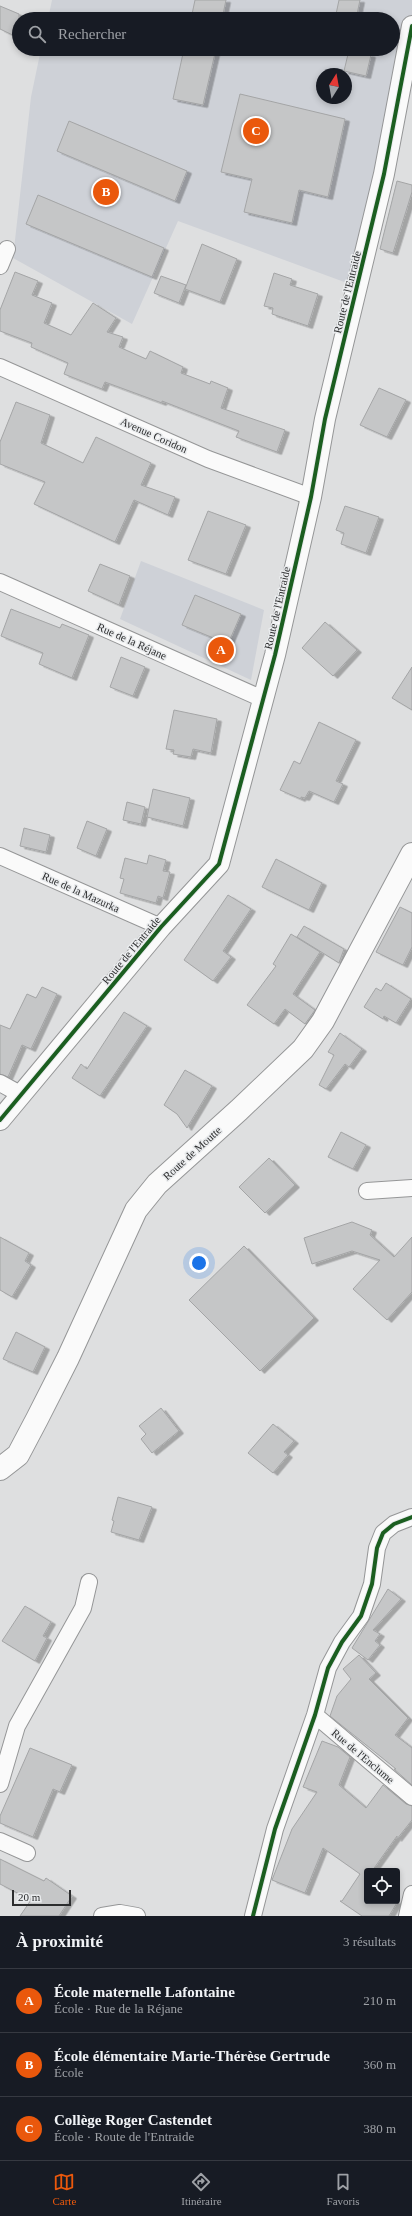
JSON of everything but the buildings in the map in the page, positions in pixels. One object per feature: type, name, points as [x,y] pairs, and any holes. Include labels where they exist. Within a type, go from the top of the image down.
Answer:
[{"type":"main road","name":"Route de Moutte","points":[[0,1469],[18,1455],[37,1419],[68,1358],[136,1210],[157,1184],[239,1110],[302,1049],[323,1021],[412,854]]},
{"type":"street","name":"Route de l'Entraide","points":[[0,1120],[20,1094],[51,1060],[161,927],[219,864],[275,655],[311,496],[325,419],[384,174],[412,26]]},
{"type":"street","points":[[0,266],[7,249]]},
{"type":"street","name":"Avenue Coridon","points":[[0,367],[208,459],[311,496]]},
{"type":"street","name":"Rue de la Réjane","points":[[0,582],[263,699]]},
{"type":"street","name":"Rue de la Mazurka","points":[[0,856],[161,927]]},
{"type":"street","points":[[0,1083],[20,1094]]},
{"type":"street","points":[[367,1191],[412,1188]]},
{"type":"street","points":[[253,1916],[275,1829],[315,1715],[328,1668],[342,1642],[361,1616],[372,1584],[377,1548],[383,1533],[394,1524],[412,1517]]},
{"type":"street","points":[[0,1784],[17,1726],[83,1608],[89,1582]]},
{"type":"street","name":"Rue de l'Enclume","points":[[315,1715],[412,1797]]},
{"type":"street","points":[[0,1841],[27,1853]]},
{"type":"street","points":[[407,1916],[412,1894]]},
{"type":"street","points":[[102,1916],[120,1913],[137,1916]]},
{"type":"shaded area","points":[[52,0],[412,0],[412,28],[358,287],[178,221],[132,324],[13,258],[31,97],[40,56],[400,56],[400,12],[49,12]]},
{"type":"shaded area","points":[[141,561],[264,610],[251,680],[120,619]]},
{"type":"cycle path","points":[[0,1120],[161,927],[219,864],[275,655],[311,497],[325,419],[384,174],[412,26]]},
{"type":"cycle path","points":[[253,1916],[275,1829],[315,1715],[328,1668],[342,1642],[361,1616],[372,1584],[377,1548],[383,1533],[394,1524],[412,1517]]},
{"type":"place","name":"Collège Roger Castendet","points":[[256,131]]},
{"type":"place","name":"École élémentaire Marie-Thérèse Gertrude","points":[[106,192]]},
{"type":"place","name":"École maternelle Lafontaine","points":[[221,650]]}]
